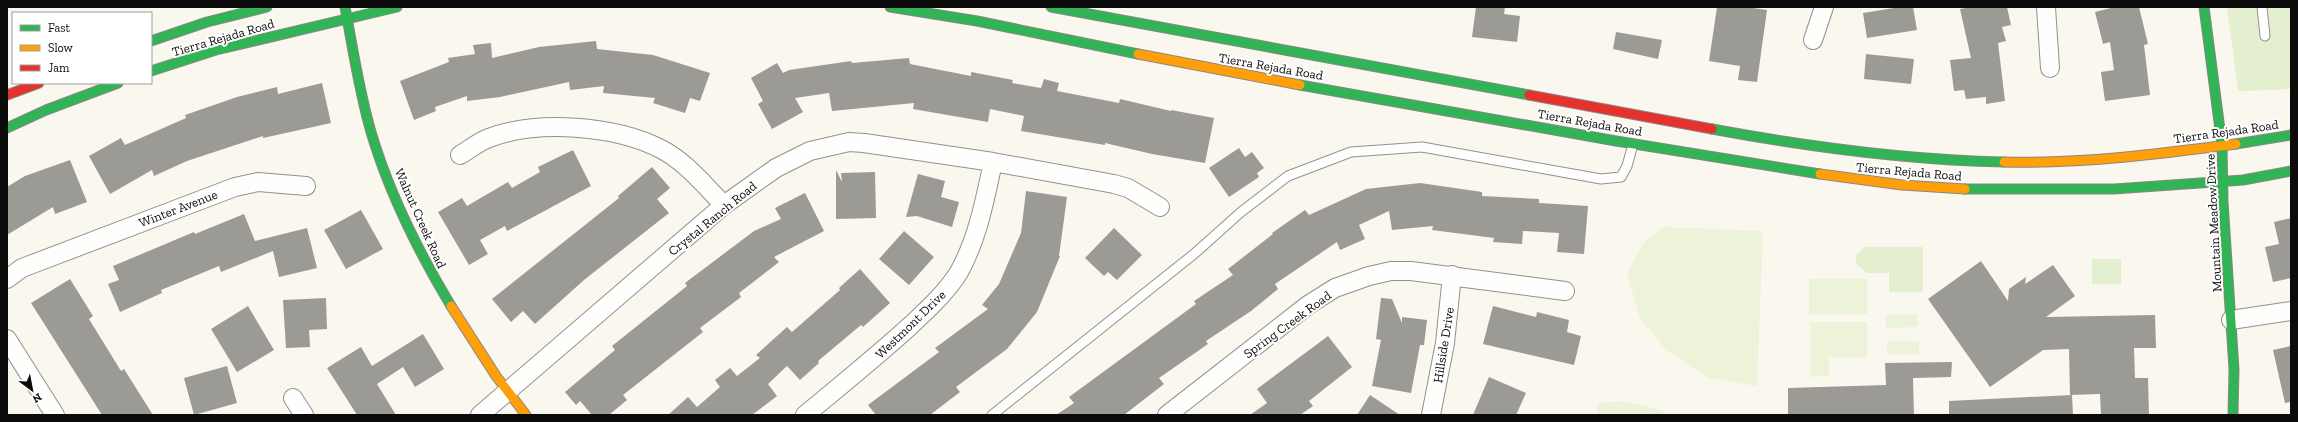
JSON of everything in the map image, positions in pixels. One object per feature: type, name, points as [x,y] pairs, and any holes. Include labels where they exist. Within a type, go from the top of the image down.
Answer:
[{"type":"main road","name":"Tierra Rejada Road","points":[[152,41],[207,22],[267,7]]},
{"type":"main road","name":"Walnut Creek Road","points":[[345,7],[360,94],[371,133],[405,220],[434,278],[507,393],[526,415]]},
{"type":"main road","name":"Tierra Rejada Road","points":[[152,71],[216,50],[347,17],[397,7]]},
{"type":"main road","name":"Tierra Rejada Road","points":[[890,7],[977,21],[1205,68],[1633,144],[1798,171],[1939,188],[2044,191],[2114,189],[2222,182],[2291,171]]},
{"type":"main road","name":"Tierra Rejada Road","points":[[1051,7],[1804,146],[1907,158],[1988,163],[2106,160],[2258,141],[2291,135]]},
{"type":"main road","name":"Mountain Meadow Drive","points":[[2204,7],[2222,145],[2222,182],[2234,369],[2234,415]]},
{"type":"main road","points":[[7,96],[37,84]]},
{"type":"main road","points":[[7,128],[46,110],[115,84]]},
{"type":"street","points":[[1813,40],[1824,7]]},
{"type":"street","points":[[2046,7],[2050,68]]},
{"type":"street","points":[[460,155],[487,139],[525,129],[570,128],[601,130],[630,137],[669,154],[686,166],[724,205]]},
{"type":"street","name":"Crystal Ranch Road","points":[[480,415],[507,393],[538,363],[724,205],[791,160],[826,146],[849,142],[992,162]]},
{"type":"street","points":[[992,162],[1114,184],[1128,188],[1160,207]]},
{"type":"street","name":"Westmont Drive","points":[[805,415],[892,343],[931,307],[948,287],[958,273],[974,238],[992,162]]},
{"type":"street","name":"Winter Avenue","points":[[7,279],[22,268],[235,187],[258,182],[306,186]]},
{"type":"street","name":"Spring Creek Road","points":[[1167,415],[1308,305],[1335,288],[1369,276],[1391,271],[1411,271],[1452,275],[1565,291]]},
{"type":"street","name":"Hillside Drive","points":[[1431,415],[1445,343],[1452,275]]},
{"type":"street","points":[[2231,320],[2291,311]]},
{"type":"street","points":[[7,339],[55,415]]},
{"type":"street","points":[[293,398],[304,415]]},
{"type":"lane","points":[[2262,7],[2265,36]]},
{"type":"lane","points":[[992,415],[1194,254],[1241,212],[1288,176],[1350,152],[1422,147],[1601,179],[1621,177],[1627,166],[1633,144]]},
{"type":"green space","points":[[2227,7],[2291,7],[2291,88],[2238,91]]},
{"type":"green space","points":[[1663,227],[1763,231],[1757,386],[1708,378],[1666,350],[1640,318],[1627,274],[1643,243]]},
{"type":"green space","points":[[1865,247],[1923,247],[1923,292],[1889,292],[1889,273],[1867,273],[1856,264],[1856,255]]},
{"type":"green space","points":[[2092,259],[2121,259],[2121,284],[2092,284]]},
{"type":"green space","points":[[1809,279],[1867,279],[1867,314],[1809,315]]},
{"type":"green space","points":[[1917,314],[1918,327],[1886,328],[1886,315]]},
{"type":"green space","points":[[1810,322],[1867,322],[1867,357],[1821,357],[1829,358],[1829,376],[1811,377]]},
{"type":"green space","points":[[1887,341],[1919,341],[1919,354],[1887,355]]},
{"type":"green space","points":[[1625,401],[1660,410],[1670,415],[1597,415],[1598,403]]},
{"type":"building","points":[[1476,7],[1505,7],[1504,14],[1520,16],[1517,42],[1472,37]]},
{"type":"building","points":[[1717,7],[1746,7],[1767,10],[1757,82],[1738,80],[1740,66],[1709,61]]},
{"type":"building","points":[[1900,7],[1913,7],[1917,30],[1867,38],[1863,13]]},
{"type":"building","points":[[1970,7],[2007,7],[2011,25],[2002,27],[2006,41],[1998,43],[2005,101],[1986,104],[1986,97],[1966,99],[1964,90],[1954,91],[1950,60],[1971,58],[1960,9]]},
{"type":"building","points":[[2115,7],[2139,7],[2148,44],[2144,45],[2150,95],[2105,101],[2101,72],[2114,70],[2110,42],[2103,44],[2095,12]]},
{"type":"building","points":[[1616,32],[1662,40],[1658,59],[1613,49]]},
{"type":"building","points":[[596,41],[597,49],[653,55],[710,73],[700,101],[690,98],[685,113],[653,103],[655,98],[603,93],[604,86],[570,90],[569,82],[500,97],[467,101],[467,96],[435,107],[436,111],[414,120],[400,81],[449,62],[448,58],[475,54],[473,45],[491,43],[492,58],[539,47]]},
{"type":"building","points":[[1866,54],[1914,59],[1911,84],[1864,79]]},
{"type":"building","points":[[909,58],[910,64],[971,76],[971,72],[1013,80],[1012,83],[1041,88],[1044,79],[1059,83],[1057,91],[1119,103],[1120,99],[1171,111],[1214,118],[1205,163],[1152,154],[1105,143],[1105,145],[1021,131],[1024,116],[990,109],[988,122],[913,109],[914,103],[832,111],[829,93],[795,98],[803,112],[772,129],[758,104],[763,101],[751,78],[777,63],[783,73],[789,70],[851,61],[852,63]]},
{"type":"building","points":[[322,83],[331,123],[263,138],[263,136],[187,161],[154,176],[152,170],[110,194],[89,156],[121,138],[125,145],[186,118],[185,115],[237,97],[277,87],[278,94]]},
{"type":"building","points":[[1239,148],[1245,157],[1252,152],[1264,168],[1257,173],[1259,177],[1229,197],[1209,168]]},
{"type":"building","points":[[573,150],[591,186],[507,231],[505,226],[480,240],[488,254],[469,265],[438,212],[462,198],[467,206],[508,182],[512,188],[540,172],[538,167]]},
{"type":"building","points":[[70,160],[87,202],[55,214],[53,207],[7,235],[7,187],[25,176]]},
{"type":"building","points":[[652,167],[670,188],[657,199],[669,213],[584,280],[535,324],[523,311],[511,322],[492,299],[619,198],[618,196]]},
{"type":"building","points":[[836,170],[842,182],[841,173],[875,172],[876,218],[836,219]]},
{"type":"building","points":[[918,174],[945,181],[941,197],[959,202],[952,227],[917,216],[906,217]]},
{"type":"building","points":[[1420,183],[1482,192],[1482,196],[1539,199],[1539,203],[1588,206],[1584,254],[1557,252],[1559,233],[1523,231],[1522,244],[1493,242],[1494,238],[1432,230],[1433,226],[1392,230],[1389,211],[1359,225],[1365,239],[1340,250],[1337,242],[1275,284],[1278,289],[1251,311],[1206,341],[1208,344],[1159,378],[1164,384],[1124,415],[1056,415],[1074,403],[1069,397],[1196,304],[1194,301],[1233,275],[1228,269],[1273,234],[1272,233],[1305,210],[1309,215],[1366,189]]},
{"type":"building","points":[[1026,191],[1067,197],[1060,256],[1037,312],[1007,349],[956,387],[960,392],[930,415],[876,415],[868,405],[939,352],[935,348],[988,309],[982,305],[999,284],[1021,233]]},
{"type":"building","points":[[805,193],[824,231],[774,257],[779,262],[739,293],[741,297],[700,328],[703,332],[623,395],[627,400],[609,415],[592,415],[580,401],[576,405],[565,392],[615,350],[612,346],[687,286],[685,283],[754,231],[781,219],[775,208]]},
{"type":"building","points":[[361,210],[383,249],[346,269],[324,230]]},
{"type":"building","points":[[244,214],[255,241],[307,228],[317,268],[279,277],[273,251],[221,272],[219,266],[161,290],[162,293],[120,312],[108,284],[119,280],[113,266],[194,232],[195,234]]},
{"type":"building","points":[[2291,218],[2291,278],[2273,282],[2265,247],[2279,244],[2274,222]]},
{"type":"building","points":[[1114,228],[1142,255],[1117,280],[1108,272],[1104,276],[1085,258]]},
{"type":"building","points":[[904,231],[934,257],[909,285],[879,259]]},
{"type":"building","points":[[1981,261],[2008,301],[2009,289],[2026,277],[2025,284],[2053,265],[2075,296],[2046,317],[2155,315],[2156,348],[2134,348],[2135,378],[2148,378],[2149,415],[2101,415],[2100,394],[2070,395],[2069,349],[2043,350],[1990,387],[1928,299]]},
{"type":"building","points":[[860,269],[890,303],[863,327],[861,325],[818,361],[819,363],[800,380],[787,366],[768,384],[777,396],[752,415],[668,415],[688,397],[697,407],[720,387],[715,380],[730,368],[737,376],[760,358],[756,355],[787,327],[792,332],[840,290],[839,288]]},
{"type":"building","points":[[70,279],[93,316],[89,319],[121,371],[124,369],[153,415],[102,415],[31,303]]},
{"type":"building","points":[[326,298],[327,329],[309,330],[310,347],[286,348],[283,300]]},
{"type":"building","points":[[1381,298],[1392,299],[1402,323],[1402,317],[1427,320],[1424,345],[1420,345],[1411,393],[1372,386],[1381,340],[1376,339]]},
{"type":"building","points":[[248,306],[274,350],[237,372],[211,329]]},
{"type":"building","points":[[1493,306],[1536,317],[1537,312],[1569,320],[1567,332],[1581,336],[1574,365],[1483,344]]},
{"type":"building","points":[[423,334],[444,369],[415,387],[403,367],[377,384],[396,415],[357,415],[327,368],[361,347],[372,366]]},
{"type":"building","points":[[1328,336],[1352,367],[1309,401],[1313,406],[1300,415],[1250,415],[1267,403],[1257,389]]},
{"type":"building","points":[[2291,346],[2291,402],[2285,403],[2273,350]]},
{"type":"building","points":[[1952,362],[1951,377],[1913,378],[1914,415],[1788,415],[1788,388],[1886,385],[1885,363]]},
{"type":"building","points":[[227,366],[237,403],[194,415],[184,378]]},
{"type":"building","points":[[1489,377],[1526,393],[1516,415],[1473,415]]},
{"type":"building","points":[[1370,395],[1400,415],[1357,415]]},
{"type":"building","points":[[2072,395],[2073,415],[1949,415],[1949,401]]},
{"type":"traffic: fast","points":[[152,41],[207,22],[267,7]]},
{"type":"traffic: fast","points":[[345,7],[356,70],[378,155],[405,221],[451,306]]},
{"type":"traffic: fast","points":[[152,71],[216,50],[397,7]]},
{"type":"traffic: fast","points":[[890,7],[977,21],[1138,54]]},
{"type":"traffic: fast","points":[[1051,7],[1529,95]]},
{"type":"traffic: fast","points":[[2204,7],[2222,145],[2223,201],[2234,369],[2233,415]]},
{"type":"traffic: fast","points":[[7,128],[46,110],[115,84]]},
{"type":"traffic: fast","points":[[1300,85],[1616,141],[1820,174]]},
{"type":"traffic: fast","points":[[1712,129],[1858,152],[1931,159],[2004,162]]},
{"type":"traffic: fast","points":[[2236,144],[2291,135]]},
{"type":"traffic: fast","points":[[1965,189],[2114,189],[2243,180],[2291,171]]},
{"type":"traffic: slow","points":[[1138,54],[1300,85]]},
{"type":"traffic: slow","points":[[2004,162],[2091,160],[2149,155],[2236,144]]},
{"type":"traffic: slow","points":[[1820,174],[1902,185],[1965,189]]},
{"type":"traffic: slow","points":[[451,306],[496,376],[526,415]]},
{"type":"traffic: jam","points":[[7,95],[36,84]]},
{"type":"traffic: jam","points":[[1529,95],[1712,129]]}]
